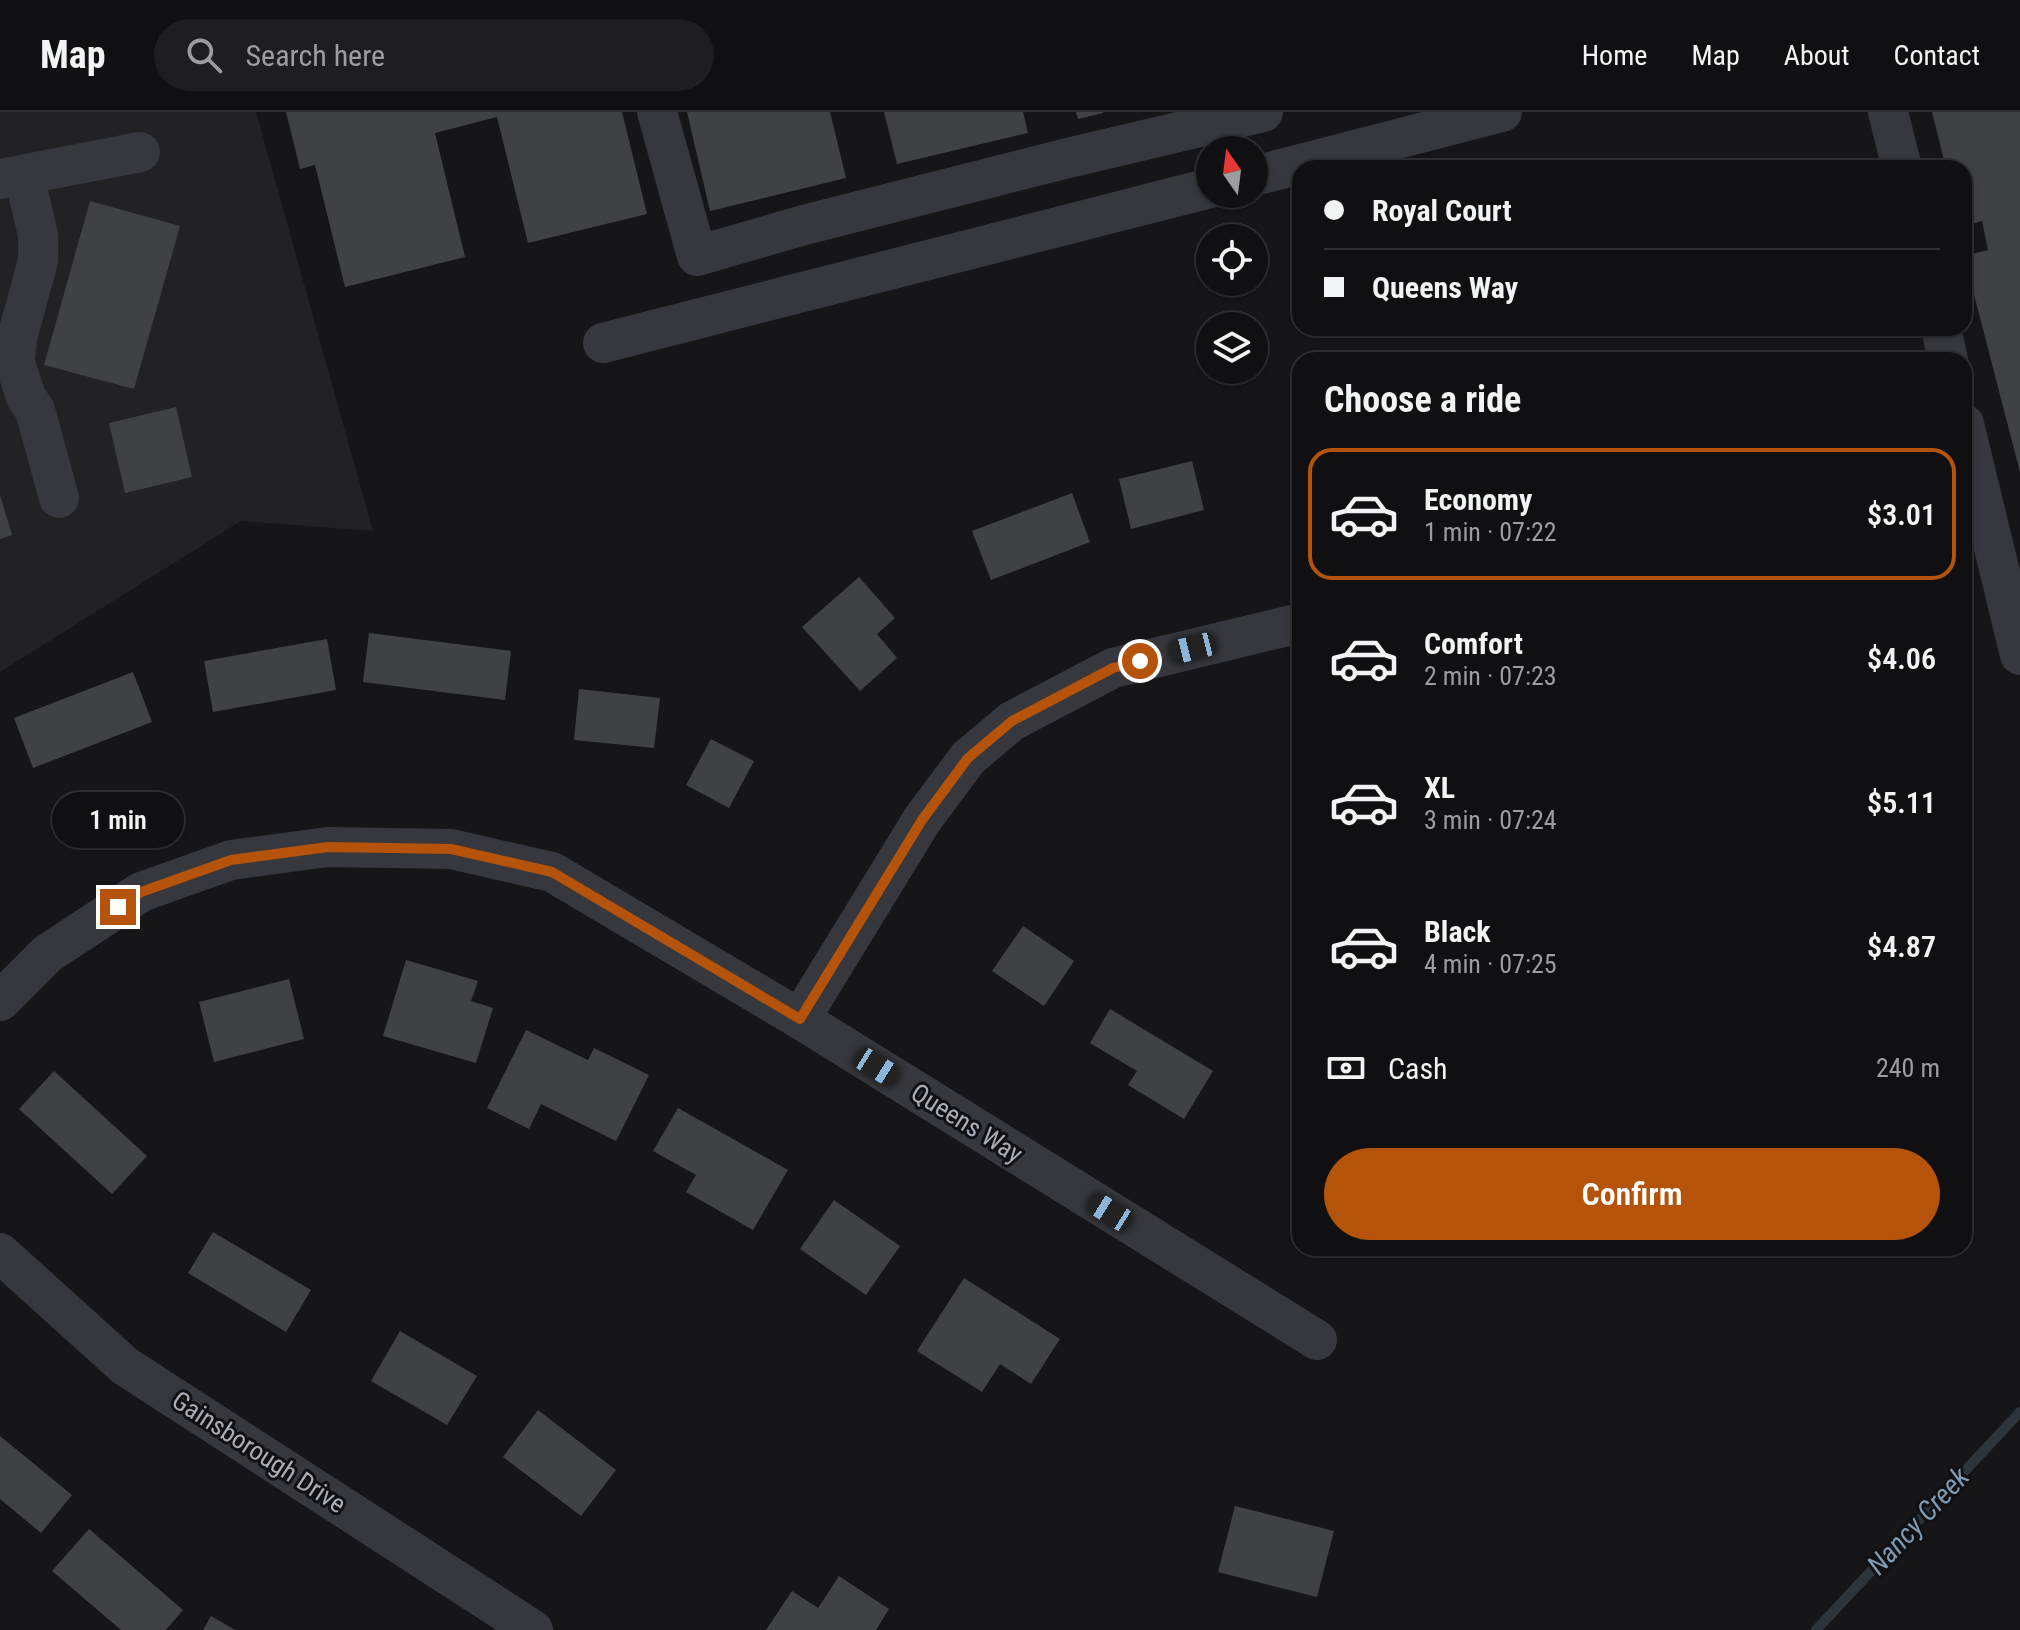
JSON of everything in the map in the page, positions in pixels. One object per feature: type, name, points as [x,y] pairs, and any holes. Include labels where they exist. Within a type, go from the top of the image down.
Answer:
[{"type":"street","points":[[657,112],[697,256],[804,225],[1068,158],[1196,150]]},
{"type":"street","points":[[1268,145],[1502,112]]},
{"type":"street","points":[[1888,112],[1900,160]]},
{"type":"street","points":[[59,498],[35,410],[13,403],[17,338],[38,261],[38,235],[12,177],[140,152]]},
{"type":"street","points":[[603,343],[1196,192]]},
{"type":"street","points":[[1972,457],[2020,655]]},
{"type":"street","points":[[800,1019],[922,820],[968,758],[1012,721],[1113,668],[1292,625]]},
{"type":"street","name":"Queens Way","points":[[0,1001],[47,954],[141,892],[231,860],[328,847],[435,848],[552,872],[800,1019],[1317,1340]]},
{"type":"street","name":"Gainsborough Drive","points":[[0,1253],[125,1366],[533,1630]]},
{"type":"shaded area","points":[[0,112],[256,112],[373,531],[241,521],[0,672]]},
{"type":"building","points":[[286,112],[622,112],[647,214],[528,243],[497,117],[435,133],[465,257],[345,287],[315,165],[300,169]]},
{"type":"building","points":[[687,112],[830,112],[846,178],[710,211]]},
{"type":"building","points":[[884,112],[1023,112],[1028,133],[897,164]]},
{"type":"building","points":[[1076,112],[1103,112],[1103,113],[1078,119]]},
{"type":"building","points":[[1932,112],[2020,112],[2020,472],[1972,287],[1972,254],[1988,250],[1982,221],[1972,224],[1972,160],[1944,160]]},
{"type":"building","points":[[90,201],[180,226],[134,389],[44,365]]},
{"type":"building","points":[[176,407],[192,477],[125,493],[109,423]]},
{"type":"building","points":[[1192,461],[1204,510],[1131,529],[1119,479]]},
{"type":"building","points":[[1072,493],[1090,542],[991,580],[972,531]]},
{"type":"building","points":[[0,495],[12,535],[0,539]]},
{"type":"building","points":[[859,577],[895,618],[877,634],[897,658],[860,691],[802,627]]},
{"type":"building","points":[[369,633],[511,651],[505,700],[363,682]]},
{"type":"building","points":[[327,639],[336,690],[213,712],[204,661]]},
{"type":"building","points":[[133,672],[152,722],[33,768],[14,718]]},
{"type":"building","points":[[579,689],[660,698],[654,748],[574,740]]},
{"type":"building","points":[[711,739],[754,761],[729,808],[686,785]]},
{"type":"building","points":[[1023,926],[1074,961],[1044,1006],[992,971]]},
{"type":"building","points":[[406,960],[478,981],[471,1001],[493,1008],[476,1063],[383,1036]]},
{"type":"building","points":[[289,979],[304,1039],[214,1062],[199,1002]]},
{"type":"building","points":[[1110,1009],[1213,1071],[1184,1119],[1128,1085],[1137,1071],[1090,1043]]},
{"type":"building","points":[[526,1030],[588,1060],[594,1048],[649,1075],[616,1141],[541,1104],[529,1129],[487,1108]]},
{"type":"building","points":[[54,1071],[147,1156],[112,1194],[19,1109]]},
{"type":"building","points":[[678,1108],[788,1170],[753,1230],[686,1192],[696,1175],[653,1151]]},
{"type":"building","points":[[834,1200],[900,1246],[866,1295],[800,1249]]},
{"type":"building","points":[[213,1232],[311,1290],[286,1332],[188,1273]]},
{"type":"building","points":[[964,1278],[1060,1339],[1031,1384],[1000,1364],[982,1392],[917,1351]]},
{"type":"building","points":[[400,1331],[477,1376],[447,1425],[371,1381]]},
{"type":"building","points":[[538,1410],[616,1470],[581,1516],[503,1457]]},
{"type":"building","points":[[0,1436],[72,1495],[41,1533],[0,1499]]},
{"type":"building","points":[[1235,1506],[1334,1531],[1317,1597],[1218,1572]]},
{"type":"building","points":[[89,1529],[183,1610],[166,1630],[121,1630],[52,1571]]},
{"type":"building","points":[[839,1576],[889,1609],[876,1630],[766,1630],[792,1591],[818,1608]]},
{"type":"building","points":[[211,1616],[235,1630],[203,1630]]},
{"type":"waterway","name":"Nancy Creek","points":[[1816,1630],[2020,1412]]},
{"type":"route","points":[[118,907],[141,892],[231,860],[328,847],[451,849],[552,872],[800,1019],[922,820],[968,758],[1012,721],[1113,668],[1140,661]]}]
